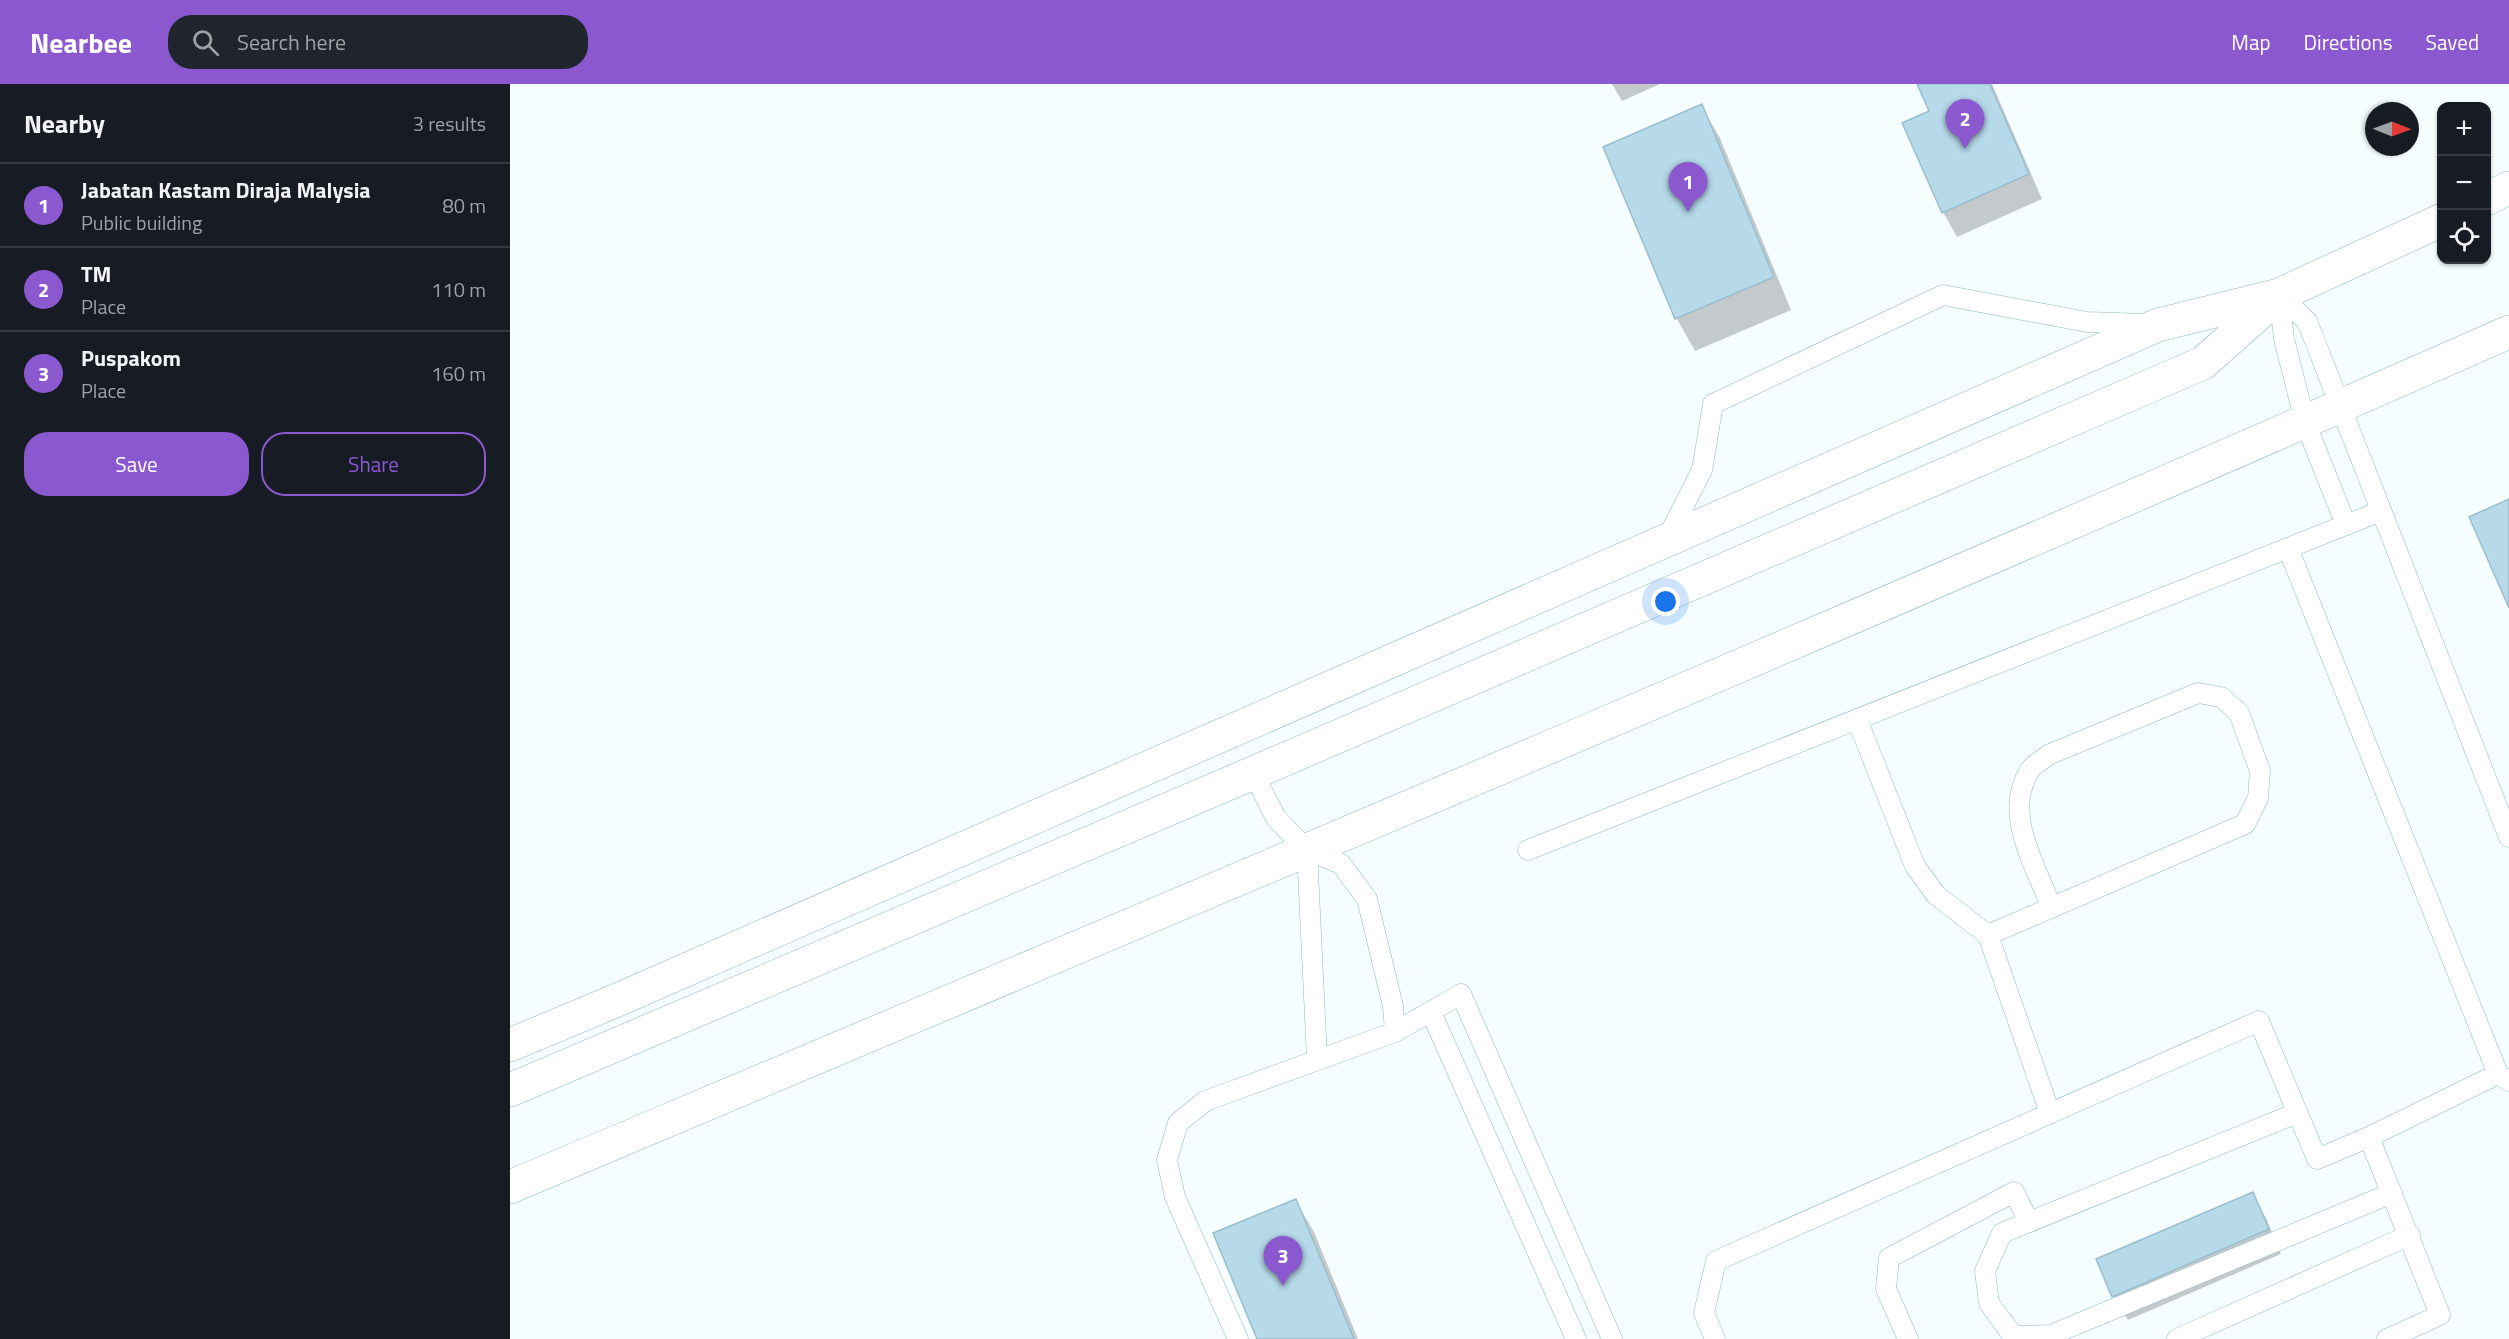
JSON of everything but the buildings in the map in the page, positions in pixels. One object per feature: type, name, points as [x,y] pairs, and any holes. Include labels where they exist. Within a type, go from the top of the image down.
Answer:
[{"type":"main road","points":[[2491,197],[2509,188]]},
{"type":"main road","points":[[510,1045],[2158,325],[2279,296],[2437,222]]},
{"type":"main road","points":[[510,1090],[1253,773],[2203,363],[2279,296]]},
{"type":"main road","points":[[510,1187],[1307,850],[2305,422],[2509,332]]},
{"type":"lane","points":[[1666,541],[1702,470],[1713,404],[1943,295],[2087,321],[2158,325]]},
{"type":"lane","points":[[2279,296],[2307,321],[2508,830]]},
{"type":"lane","points":[[2279,296],[2283,339],[2305,422],[2346,525]]},
{"type":"lane","points":[[1528,850],[2381,511]]},
{"type":"lane","points":[[1715,1339],[1704,1313],[1716,1261],[2259,1020],[2317,1159],[2503,1078],[2288,548]]},
{"type":"lane","points":[[1988,935],[2052,908],[2245,824],[2258,798],[2260,771],[2239,713],[2221,697],[2198,693],[2048,755],[2031,769],[2021,792],[2019,824],[2052,908]]},
{"type":"lane","points":[[1857,719],[1915,866],[1936,895],[1988,935],[2050,1113]]},
{"type":"lane","points":[[1253,773],[1276,818],[1307,850],[1341,864],[1367,900],[1393,1006],[1395,1032]]},
{"type":"lane","points":[[1307,850],[1317,1059]]},
{"type":"lane","points":[[1238,1339],[1175,1197],[1167,1160],[1178,1123],[1205,1101],[1395,1032],[1461,994],[1612,1339]]},
{"type":"lane","points":[[1431,1012],[1576,1339]]},
{"type":"lane","points":[[2297,1113],[2002,1233],[1985,1271],[1989,1303],[2013,1336],[2051,1335],[2392,1193]]},
{"type":"lane","points":[[2369,1137],[2440,1315],[2387,1339]]},
{"type":"lane","points":[[1908,1339],[1886,1289],[1889,1258],[2014,1192],[2029,1222]]},
{"type":"lane","points":[[2177,1339],[2409,1235]]},
{"type":"place","name":"TM","points":[[1965,149]]},
{"type":"place","name":"Jabatan Kastam Diraja Malysia","points":[[1688,212]]},
{"type":"place","name":"Puspakom","points":[[1283,1286]]}]
